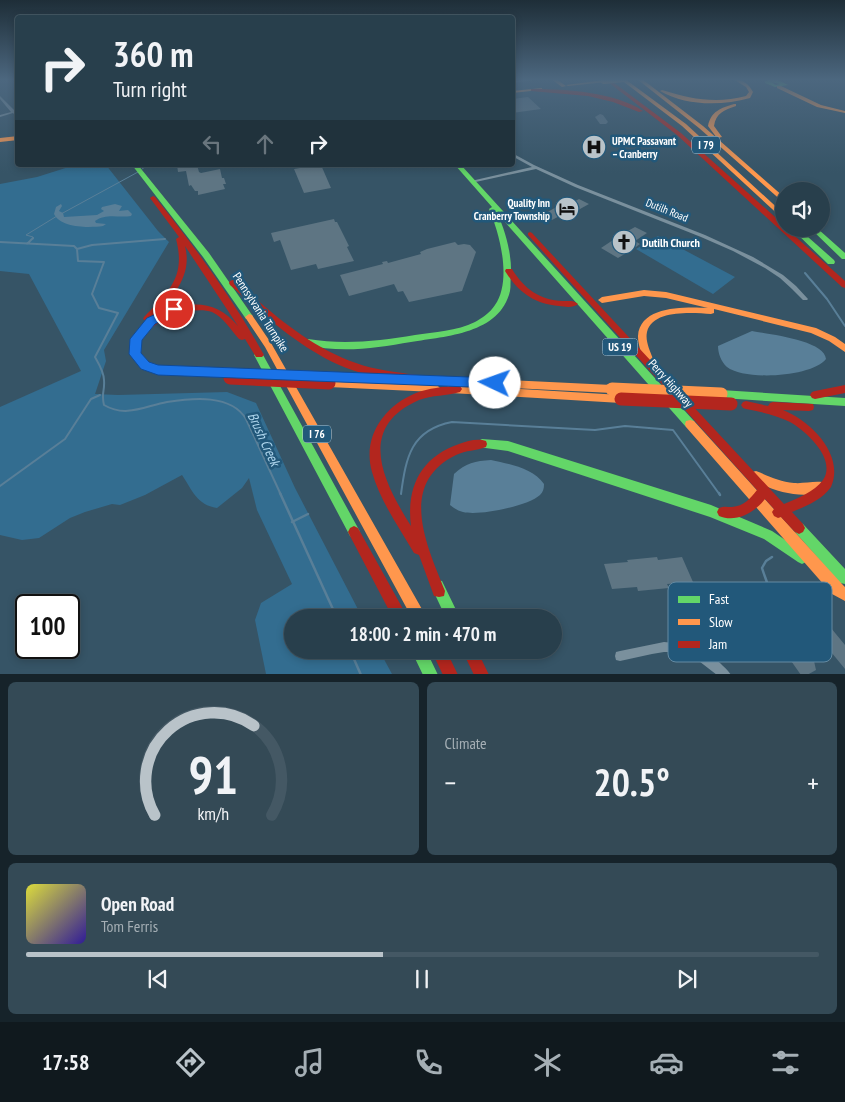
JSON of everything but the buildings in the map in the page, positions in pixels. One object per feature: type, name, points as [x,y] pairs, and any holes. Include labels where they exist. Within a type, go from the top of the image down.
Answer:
[{"type":"main road","points":[[640,110],[692,146]]},
{"type":"main road","points":[[650,110],[692,146],[845,285]]},
{"type":"main road","name":"I 79","points":[[665,110],[684,125],[775,210]]},
{"type":"main road","name":"I 79","points":[[681,110],[775,193]]},
{"type":"main road","points":[[720,110],[710,121],[713,130],[738,159]]},
{"type":"main road","points":[[0,140],[15,138]]},
{"type":"main road","name":"Pennsylvania Turnpike","points":[[129,167],[188,242],[224,296],[271,377],[396,609]]},
{"type":"main road","name":"Pennsylvania Turnpike","points":[[137,167],[206,254],[268,345],[415,609]]},
{"type":"main road","name":"Perry Highway","points":[[460,167],[476,180],[654,369],[845,578]]},
{"type":"main road","name":"Perry Highway","points":[[468,167],[483,193],[831,582]]},
{"type":"main road","points":[[308,342],[331,348],[355,349],[454,331],[477,324],[494,314],[505,299],[508,287],[506,262],[501,229],[483,193]]},
{"type":"main road","points":[[174,225],[174,230],[181,241],[185,255],[183,272],[171,294],[136,331],[129,346],[130,358],[137,366],[152,373],[329,380],[620,399],[845,409]]},
{"type":"main road","points":[[804,237],[845,276]]},
{"type":"main road","points":[[823,237],[845,257]]},
{"type":"main road","points":[[798,243],[845,291]]},
{"type":"main road","points":[[206,254],[250,300],[326,354],[346,364],[368,371],[416,379]]},
{"type":"main road","points":[[506,262],[513,280],[526,293],[549,303],[574,304]]},
{"type":"main road","points":[[602,300],[644,293],[657,294],[813,330],[832,339],[845,349]]},
{"type":"main road","points":[[230,375],[151,368],[138,358],[134,349],[136,339],[146,325],[166,313],[191,306],[206,308],[220,314],[233,326],[271,377]]},
{"type":"main road","points":[[654,369],[645,353],[641,336],[647,322],[657,315],[670,312],[706,311],[762,318]]},
{"type":"main road","points":[[329,380],[416,379],[845,402]]},
{"type":"main road","points":[[448,609],[382,482],[375,462],[375,445],[376,436],[385,420],[402,404],[419,396],[457,389]]},
{"type":"main road","points":[[773,397],[820,395],[845,389]]},
{"type":"main road","points":[[746,405],[770,409],[798,421],[815,435],[828,453],[832,465],[829,480],[823,487],[808,498],[771,516]]},
{"type":"main road","points":[[439,591],[417,529],[414,513],[415,498],[423,477],[436,461],[448,452],[467,444],[487,443],[508,446],[711,511],[768,535],[825,576]]},
{"type":"main road","points":[[747,471],[765,481],[788,489],[809,490],[823,487]]},
{"type":"main road","points":[[711,511],[741,512],[752,507],[764,490]]},
{"type":"main road","name":"Perry Highway","points":[[832,584],[845,594]]},
{"type":"main road","points":[[423,659],[431,674]]},
{"type":"main road","points":[[443,659],[451,674]]},
{"type":"main road","points":[[474,659],[482,674]]},
{"type":"street","points":[[0,116],[14,112]]},
{"type":"street","name":"Dutilh Road","points":[[515,156],[537,167],[736,251],[789,282],[805,299]]},
{"type":"street","points":[[476,180],[537,167]]},
{"type":"street","points":[[620,656],[668,646]]},
{"type":"street","points":[[712,662],[726,674]]},
{"type":"shaded area","points":[[69,167],[108,167],[158,231],[169,242],[104,350],[106,361],[95,394],[227,392],[256,403],[295,488],[358,609],[284,609],[284,659],[384,659],[392,674],[266,674],[255,620],[261,603],[292,584],[257,510],[249,478],[242,488],[217,508],[204,504],[192,491],[182,475],[145,495],[120,505],[112,504],[70,518],[39,538],[22,540],[0,535],[0,407],[81,371],[29,274],[0,271],[0,184],[37,177]]},
{"type":"shaded area","points":[[61,204],[62,206],[59,211],[63,213],[64,217],[97,215],[104,211],[101,209],[102,207],[115,204],[122,206],[119,211],[128,210],[132,214],[131,216],[108,216],[95,221],[96,223],[106,224],[103,226],[76,226],[62,222],[54,214],[56,207]]},
{"type":"shaded area","points":[[658,236],[735,277],[713,294],[636,249]]},
{"type":"shaded area","points":[[752,331],[782,336],[806,343],[823,352],[826,359],[807,370],[778,375],[748,374],[727,367],[720,357],[718,346]]},
{"type":"shaded area","points":[[491,460],[520,467],[534,474],[544,484],[542,493],[525,503],[481,513],[463,512],[450,505],[454,474],[471,463]]},
{"type":"waterway","points":[[61,214],[138,172]]},
{"type":"waterway","points":[[33,238],[26,235],[57,216]]},
{"type":"waterway","name":"Brush Creek","points":[[28,243],[33,238]]},
{"type":"waterway","points":[[77,249],[92,245],[165,239]]},
{"type":"waterway","name":"Brush Creek","points":[[0,242],[28,243]]},
{"type":"waterway","name":"Brush Creek","points":[[28,243],[74,246],[77,249]]},
{"type":"waterway","name":"Brush Creek","points":[[77,249],[78,261],[104,262],[92,294],[99,308],[118,313],[95,357],[104,377],[104,405],[120,411],[136,410],[188,399],[211,400],[231,405],[246,419],[281,495]]},
{"type":"waterway","points":[[805,273],[827,299],[845,326]]},
{"type":"waterway","points":[[0,486],[65,439],[91,399],[100,395]]},
{"type":"waterway","points":[[401,494],[405,468],[413,447],[427,431],[452,422],[595,430],[625,426],[673,430],[720,495],[719,493]]},
{"type":"waterway","name":"Brush Creek","points":[[280,493],[293,522]]},
{"type":"waterway","points":[[293,522],[308,514]]},
{"type":"waterway","name":"Brush Creek","points":[[293,522],[333,609]]},
{"type":"waterway","points":[[767,582],[762,568],[766,561],[772,557]]},
{"type":"waterway","name":"Brush Creek","points":[[354,659],[361,674]]},
{"type":"taxiway","points":[[600,117],[603,122]]},
{"type":"traffic: fast","points":[[137,167],[206,255],[249,317]]},
{"type":"traffic: fast","points":[[460,167],[690,424]]},
{"type":"traffic: fast","points":[[308,342],[334,346],[384,343],[461,330],[476,325],[489,317],[499,306],[506,291],[507,272],[503,240],[492,209]]},
{"type":"traffic: fast","points":[[804,237],[831,262]]},
{"type":"traffic: fast","points":[[823,237],[845,257]]},
{"type":"traffic: fast","points":[[259,355],[354,532]]},
{"type":"traffic: fast","points":[[721,394],[845,402]]},
{"type":"traffic: fast","points":[[482,444],[508,446],[711,511],[768,535],[802,558]]},
{"type":"traffic: fast","points":[[799,528],[845,578]]},
{"type":"traffic: fast","points":[[437,586],[448,609]]},
{"type":"traffic: fast","points":[[423,659],[430,674]]},
{"type":"traffic: slow","points":[[664,110],[684,125],[775,210]]},
{"type":"traffic: slow","points":[[680,110],[775,193]]},
{"type":"traffic: slow","points":[[719,137],[711,126],[714,117],[720,110]]},
{"type":"traffic: slow","points":[[838,110],[845,112]]},
{"type":"traffic: slow","points":[[0,140],[15,138]]},
{"type":"traffic: slow","points":[[602,300],[644,293],[666,295],[813,330],[832,339],[845,349]]},
{"type":"traffic: slow","points":[[648,359],[644,346],[643,332],[653,318],[672,312],[711,311]]},
{"type":"traffic: slow","points":[[249,317],[268,345],[415,609]]},
{"type":"traffic: slow","points":[[424,380],[612,389]]},
{"type":"traffic: slow","points":[[329,383],[435,388]]},
{"type":"traffic: slow","points":[[451,389],[621,399]]},
{"type":"traffic: slow","points":[[612,389],[721,394]]},
{"type":"traffic: slow","points":[[690,424],[831,582]]},
{"type":"traffic: slow","points":[[756,476],[788,488],[822,487]]},
{"type":"traffic: slow","points":[[832,583],[845,594]]},
{"type":"traffic: jam","points":[[648,110],[679,134],[845,285]]},
{"type":"traffic: jam","points":[[153,198],[209,275],[259,355]]},
{"type":"traffic: jam","points":[[530,234],[799,528]]},
{"type":"traffic: jam","points":[[147,319],[177,284],[184,263],[180,239]]},
{"type":"traffic: jam","points":[[509,271],[514,280],[536,298],[554,303],[574,304]]},
{"type":"traffic: jam","points":[[233,283],[286,328],[331,356],[362,369],[416,379]]},
{"type":"traffic: jam","points":[[230,372],[156,369],[137,358],[134,347],[138,336],[148,325],[163,316],[179,310],[196,307],[216,311],[242,337]]},
{"type":"traffic: jam","points":[[230,378],[329,383]]},
{"type":"traffic: jam","points":[[418,549],[380,481],[375,458],[375,446],[378,435],[389,416],[408,401],[419,396],[457,389]]},
{"type":"traffic: jam","points":[[815,395],[845,389]]},
{"type":"traffic: jam","points":[[621,399],[731,404]]},
{"type":"traffic: jam","points":[[746,405],[794,419],[814,433],[822,443],[831,462],[832,471],[830,479],[820,491],[803,502],[778,512]]},
{"type":"traffic: jam","points":[[773,406],[809,407]]},
{"type":"traffic: jam","points":[[439,591],[426,559],[417,524],[415,507],[417,491],[424,475],[441,458],[463,447],[482,444]]},
{"type":"traffic: jam","points":[[723,512],[735,512],[745,509],[761,494]]},
{"type":"traffic: jam","points":[[354,532],[396,609]]},
{"type":"traffic: jam","points":[[443,659],[450,674]]},
{"type":"traffic: jam","points":[[474,659],[481,674]]},
{"type":"place","name":"UPMC Passavant – Cranberry","points":[[594,147]]},
{"type":"place","name":"Quality Inn Cranberry Township","points":[[567,209]]},
{"type":"place","name":"Dutilh Church","points":[[624,242]]},
{"type":"route","points":[[174,309],[158,316],[146,325],[134,344],[135,354],[141,362],[151,368],[158,370],[387,380],[416,379],[495,383]]}]
